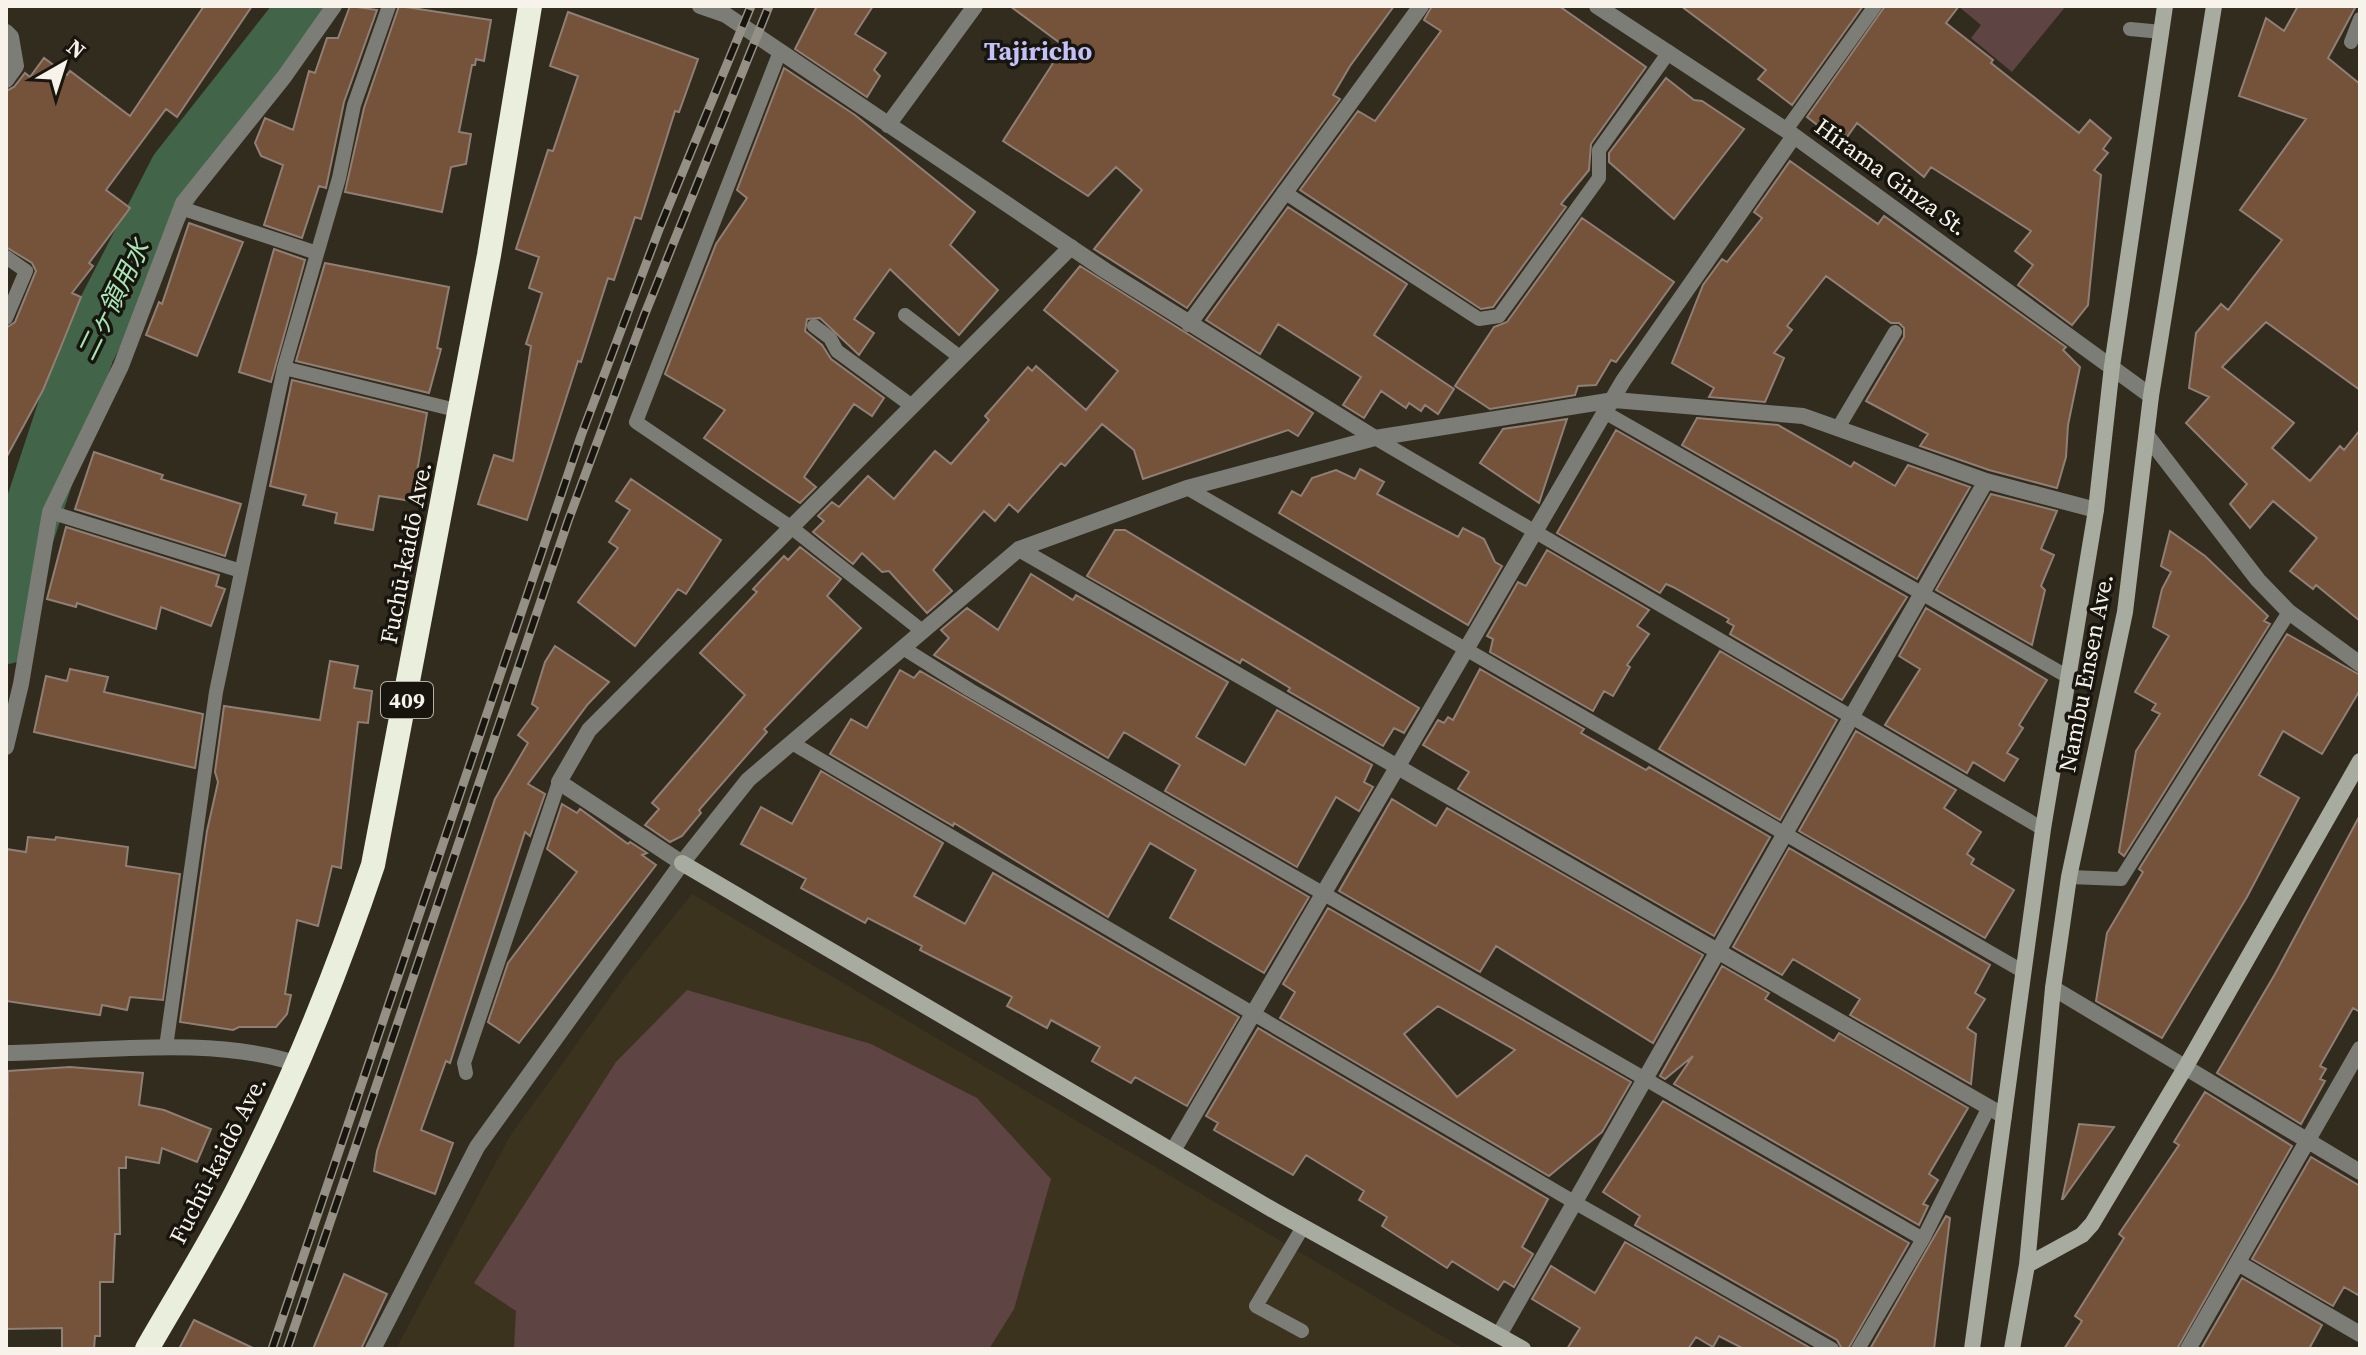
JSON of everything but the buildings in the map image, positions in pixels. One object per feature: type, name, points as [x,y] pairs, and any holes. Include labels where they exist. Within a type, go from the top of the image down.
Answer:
[{"type":"highway","name":"Fuchū-kaidō Ave.","points":[[147,1349],[239,1188],[298,1064],[373,865],[460,411],[530,6]]},
{"type":"street","points":[[6,747],[13,682],[50,512],[121,366],[181,208],[334,6]]},
{"type":"street","points":[[700,6],[726,15],[779,54],[1189,324],[1375,438]]},
{"type":"street","points":[[888,125],[975,6]]},
{"type":"street","points":[[1189,324],[1421,6]]},
{"type":"street","name":"Hirama Ginza St.","points":[[1597,6],[1790,133],[2151,396]]},
{"type":"street","name":"Nambu Ensen Ave.","points":[[1972,1349],[2043,829],[2096,510],[2112,366],[2165,6]]},
{"type":"street","name":"Nambu Ensen Ave.","points":[[2012,1349],[2027,1265],[2053,988],[2069,877],[2125,612],[2151,396],[2214,6]]},
{"type":"street","points":[[6,32],[11,37],[16,66],[6,80]]},
{"type":"street","points":[[1174,1149],[1623,381],[1790,133]]},
{"type":"street","points":[[1071,247],[589,730],[559,782],[682,863],[1303,1227],[1523,1349]]},
{"type":"street","points":[[373,1349],[477,1147],[682,863],[748,780],[1019,549],[1187,488],[1375,438],[1610,407],[1803,416],[1986,481],[2096,510]]},
{"type":"street","points":[[2148,437],[2244,564],[2289,612],[2360,664]]},
{"type":"street","points":[[1499,1335],[1986,481]]},
{"type":"street","points":[[1019,549],[2004,1116]]},
{"type":"street","points":[[2027,1265],[2082,1235],[2092,1224],[2360,761]]},
{"type":"street","points":[[2053,988],[2360,1172]]},
{"type":"street","points":[[6,1053],[166,1047],[272,1055],[298,1064]]},
{"type":"street","points":[[2188,1349],[2360,1049]]},
{"type":"street","points":[[2238,1263],[2360,1334]]},
{"type":"lane","points":[[166,1047],[216,692],[284,368],[354,105],[389,6]]},
{"type":"lane","points":[[1790,133],[1875,6]]},
{"type":"lane","points":[[2351,42],[2360,19]]},
{"type":"lane","points":[[2130,29],[2162,32]]},
{"type":"lane","points":[[1284,192],[1479,319],[1499,316],[1599,178],[1599,150],[1669,52]]},
{"type":"lane","points":[[779,54],[636,422],[792,528],[921,630]]},
{"type":"lane","points":[[181,208],[317,253]]},
{"type":"lane","points":[[6,257],[26,271],[6,318]]},
{"type":"lane","points":[[905,315],[961,358]]},
{"type":"lane","points":[[814,326],[830,338],[837,351],[912,406]]},
{"type":"lane","points":[[1838,428],[1895,332]]},
{"type":"lane","points":[[284,368],[460,411]]},
{"type":"lane","points":[[1610,407],[1922,594],[2070,678]]},
{"type":"lane","points":[[1375,438],[2043,829]]},
{"type":"lane","points":[[1187,488],[2024,972]]},
{"type":"lane","points":[[50,512],[241,571]]},
{"type":"lane","points":[[2069,877],[2121,879],[2289,612]]},
{"type":"lane","points":[[903,648],[970,690],[1923,1239]]},
{"type":"lane","points":[[792,743],[1574,1202],[1832,1349]]},
{"type":"lane","points":[[466,1073],[464,1063],[559,782]]},
{"type":"lane","points":[[1858,1349],[1923,1239],[1989,1107]]},
{"type":"lane","points":[[1302,1331],[1256,1306],[1303,1227]]},
{"type":"shaded area","points":[[1958,6],[2066,6],[2012,72],[1971,38],[1981,25]]},
{"type":"shaded area","points":[[692,894],[1464,1349],[396,1349],[510,1136],[627,974]]},
{"type":"shaded area","points":[[687,990],[871,1044],[977,1098],[1051,1179],[1014,1309],[989,1349],[514,1349],[516,1311],[474,1283],[616,1062]]},
{"type":"waterway","name":"二ヶ領用水","points":[[6,635],[19,553],[86,350],[178,171],[308,6]]},
{"type":"railway","points":[[272,1349],[581,436],[660,227],[751,6]]},
{"type":"railway","points":[[287,1349],[568,521],[644,316],[769,6]]},
{"type":"district","name":"Tajiricho","points":[[1038,51]]}]
